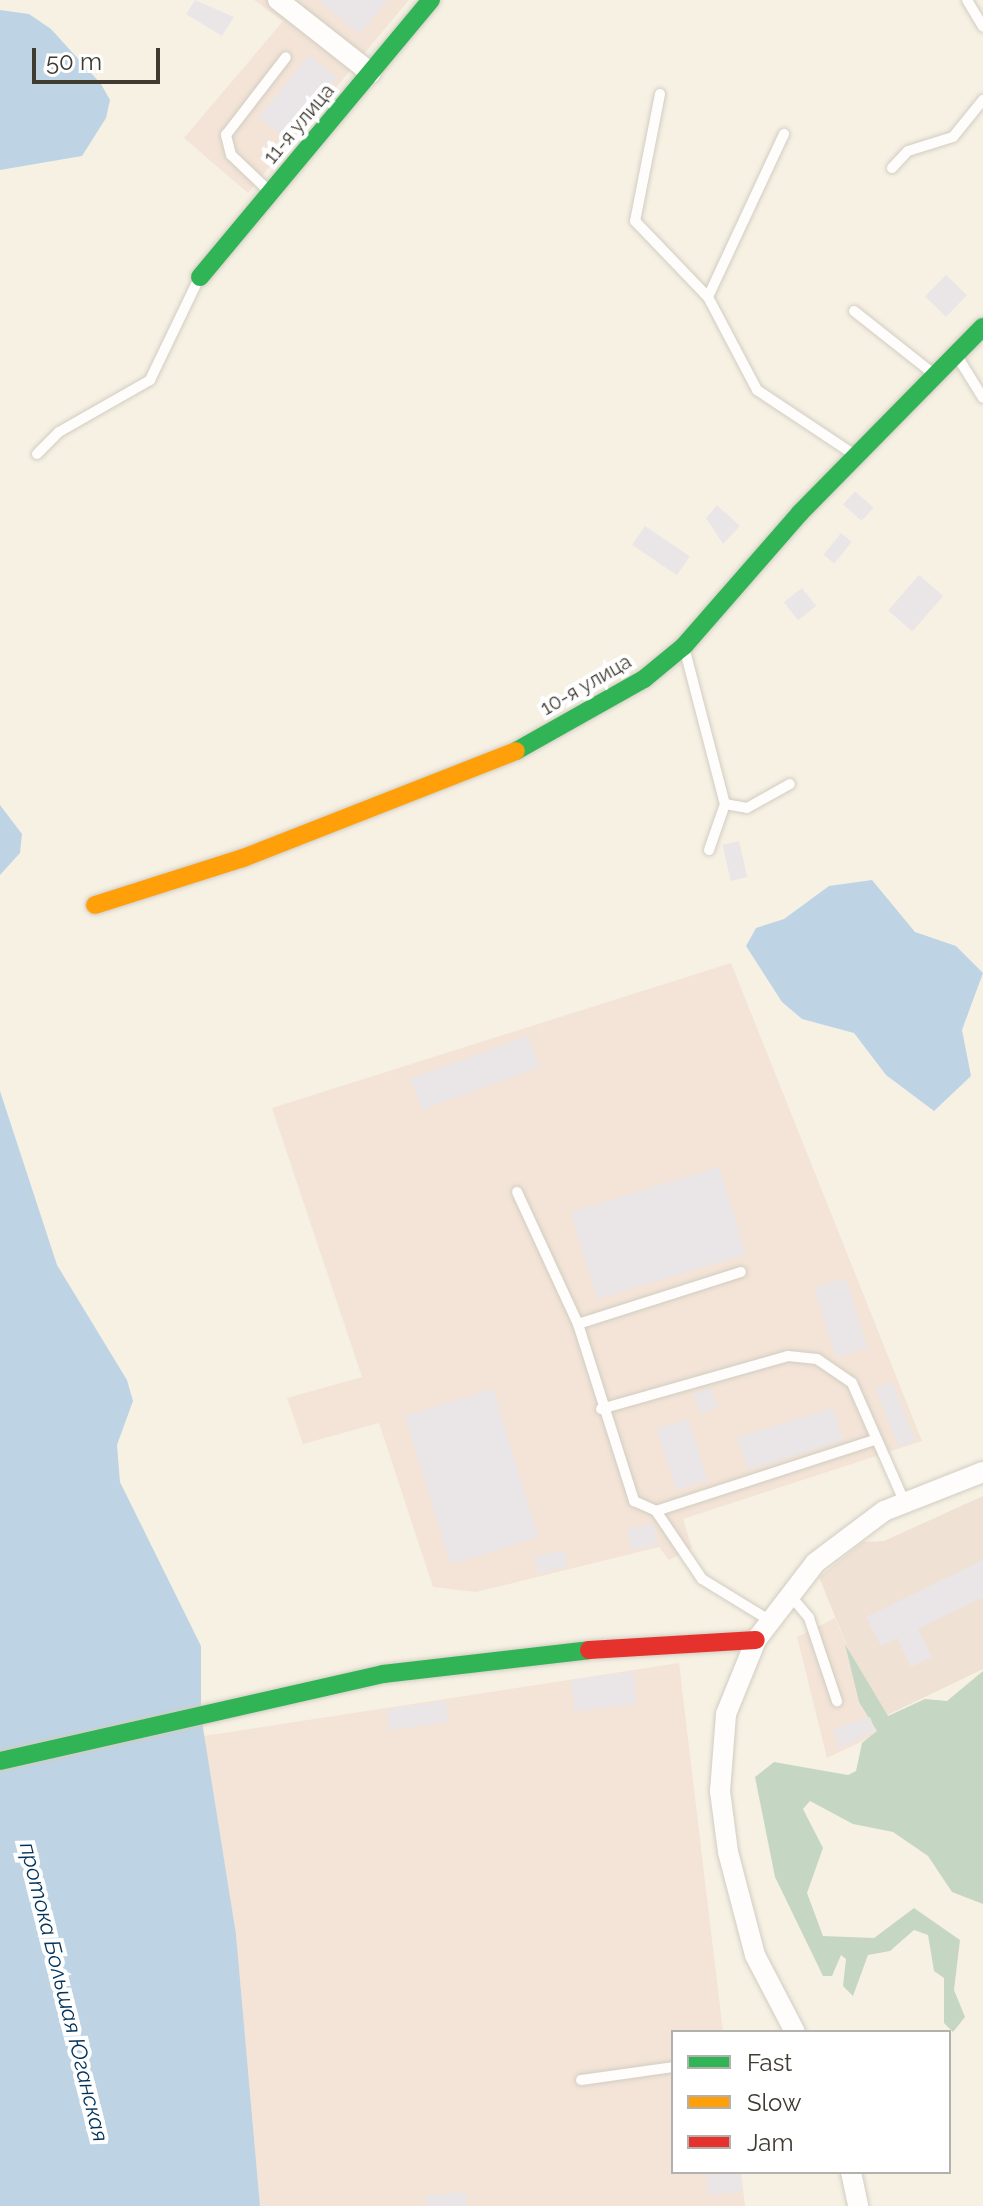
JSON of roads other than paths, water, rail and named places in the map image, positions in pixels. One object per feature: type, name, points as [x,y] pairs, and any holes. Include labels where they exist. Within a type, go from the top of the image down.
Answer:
[{"type":"street","points":[[278,0],[371,73]]},
{"type":"street","name":"11-я улица","points":[[200,277],[431,0]]},
{"type":"street","name":"10-я улица","points":[[95,905],[243,858],[512,753],[644,679],[684,646],[857,456],[983,327]]},
{"type":"street","points":[[794,2030],[744,1919],[720,1791],[726,1714],[756,1640],[769,1620],[789,1593],[841,1541],[904,1501],[983,1472]]},
{"type":"street","points":[[0,1761],[103,1743],[234,1703],[383,1674],[568,1651],[756,1640]]},
{"type":"street","points":[[851,2174],[858,2206]]},
{"type":"lane","points":[[967,0],[983,27]]},
{"type":"lane","points":[[270,193],[231,155],[226,135],[286,57]]},
{"type":"lane","points":[[660,94],[635,221],[708,297],[757,390],[857,456]]},
{"type":"lane","points":[[892,168],[908,151],[953,137],[983,100]]},
{"type":"lane","points":[[708,297],[784,134]]},
{"type":"lane","points":[[37,454],[59,432],[150,380],[200,277]]},
{"type":"lane","points":[[854,311],[936,376]]},
{"type":"lane","points":[[957,356],[983,398]]},
{"type":"lane","points":[[684,646],[725,804],[709,850]]},
{"type":"lane","points":[[725,804],[747,808],[790,784]]},
{"type":"lane","points":[[517,1192],[578,1324],[601,1409],[634,1501],[656,1511],[702,1579],[769,1620]]},
{"type":"lane","points":[[578,1324],[741,1272]]},
{"type":"lane","points":[[601,1409],[804,1355],[852,1383],[904,1501]]},
{"type":"lane","points":[[656,1511],[877,1439]]},
{"type":"lane","points":[[789,1593],[809,1618],[837,1701]]},
{"type":"lane","points":[[581,2080],[671,2067]]},
{"type":"water","points":[[0,10],[29,14],[51,29],[101,84],[110,100],[106,118],[82,156],[0,170]]},
{"type":"water","points":[[0,805],[22,834],[20,853],[0,875]]},
{"type":"water","points":[[872,880],[915,932],[956,946],[983,973],[962,1030],[971,1076],[934,1111],[886,1075],[854,1033],[802,1019],[782,1002],[746,946],[756,928],[784,919],[829,886]]},
{"type":"water","name":"протока Большая Юганская","points":[[0,1091],[57,1265],[127,1380],[133,1401],[117,1445],[120,1482],[201,1646],[201,1715],[236,1934],[260,2206],[0,2206]]}]
